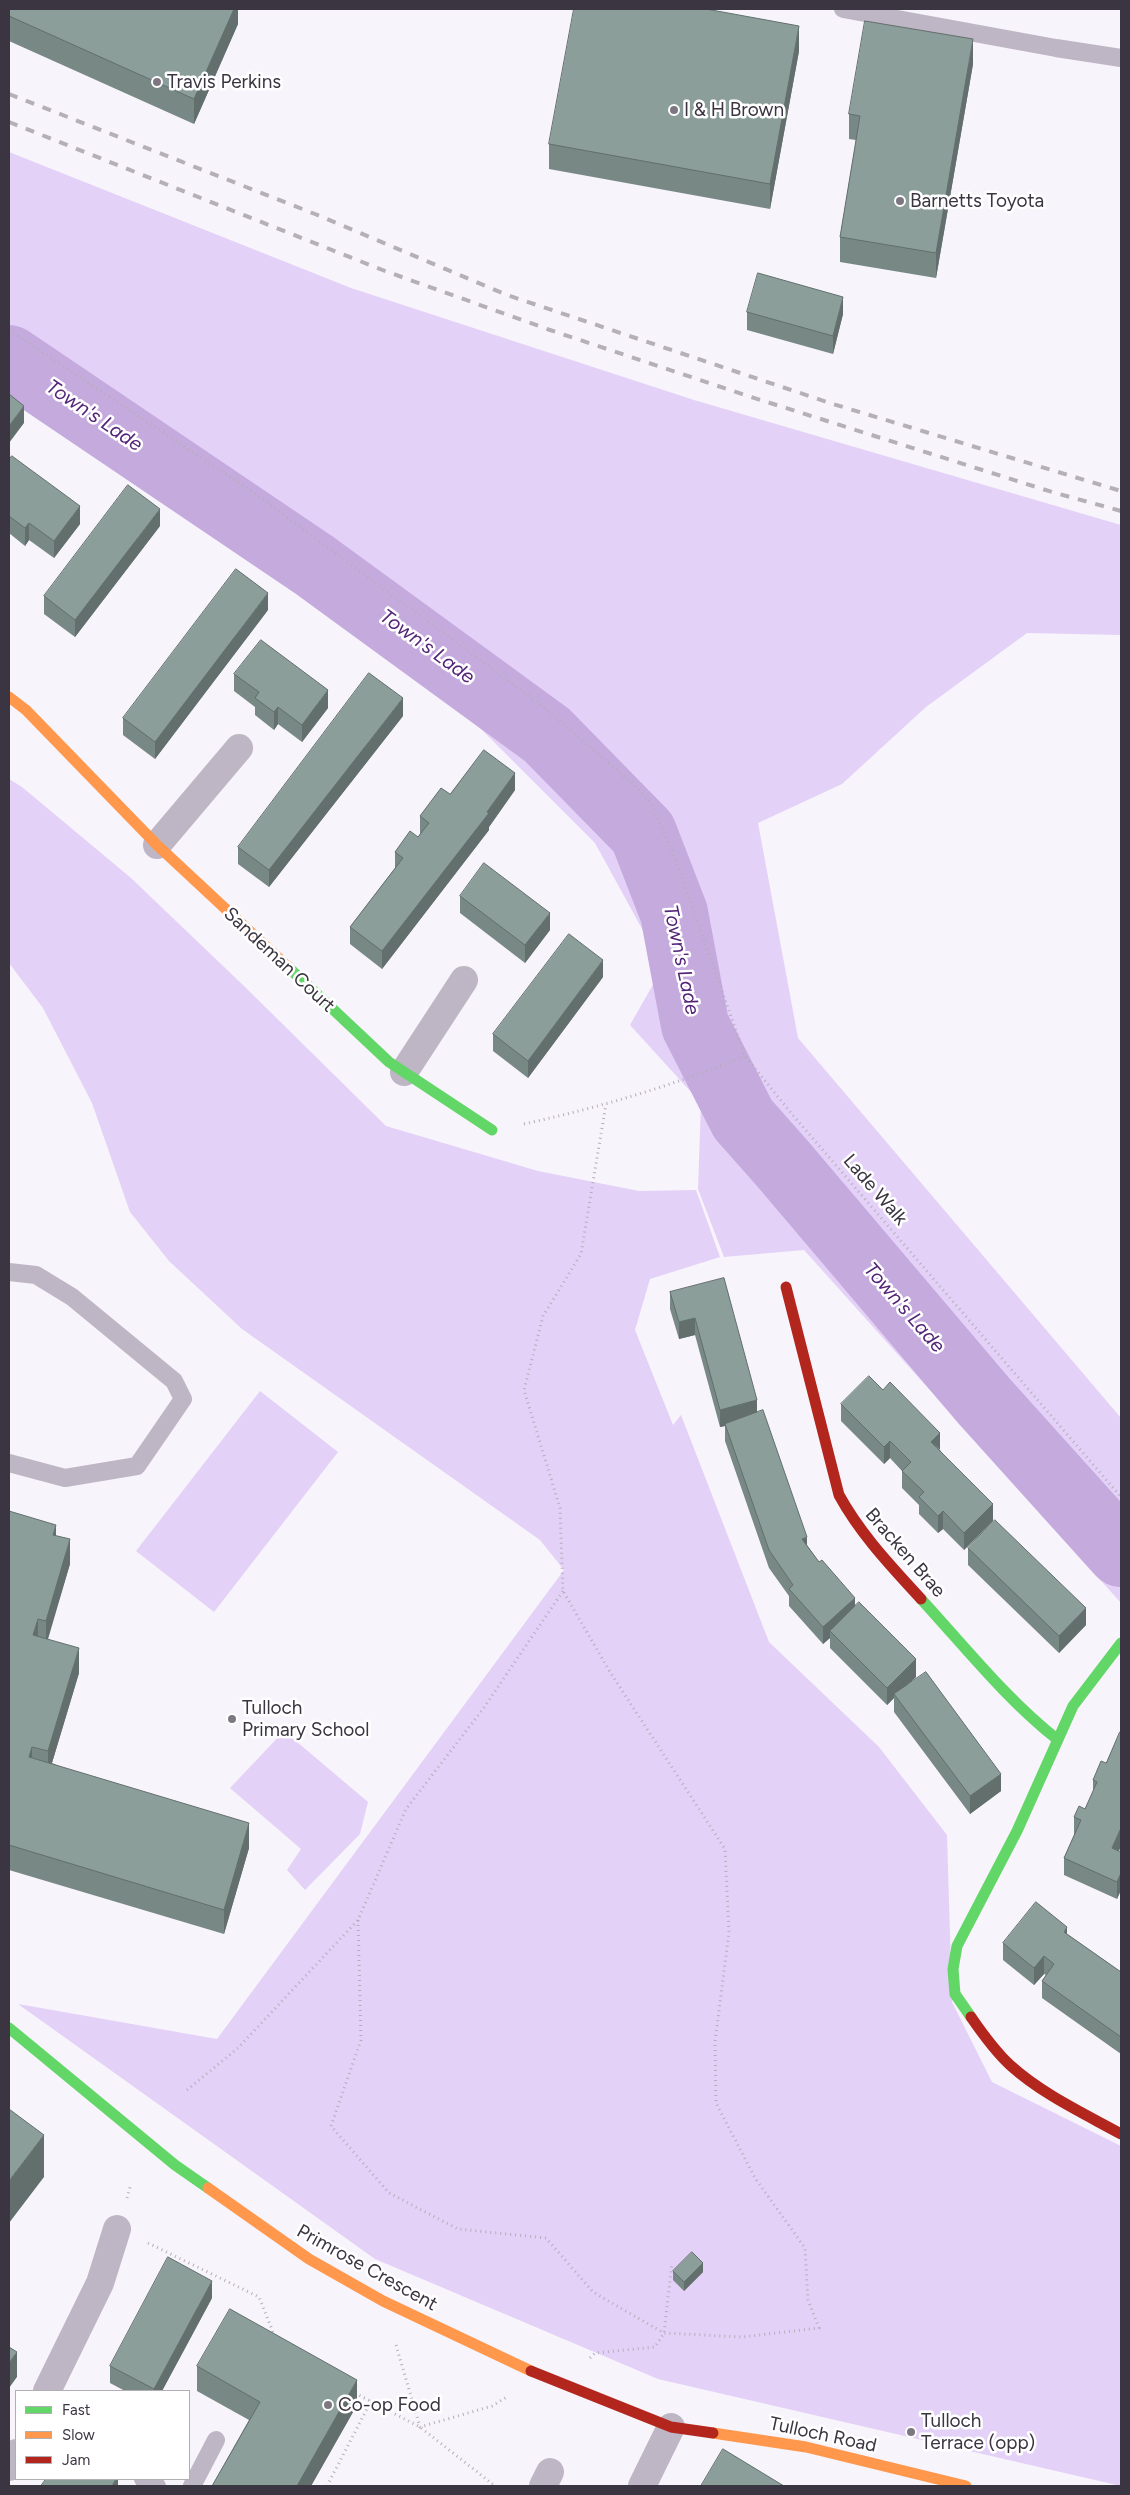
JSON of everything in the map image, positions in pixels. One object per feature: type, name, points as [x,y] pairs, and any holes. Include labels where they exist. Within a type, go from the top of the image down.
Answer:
[{"type":"street","name":"Sandeman Court","points":[[9,697],[33,717],[157,845],[389,1062],[492,1130]]},
{"type":"street","points":[[157,845],[239,748]]},
{"type":"street","points":[[404,1072],[464,980]]},
{"type":"street","name":"Bracken Brae","points":[[786,1287],[837,1486],[852,1519],[869,1542],[1004,1689],[1040,1726],[1058,1740]]},
{"type":"street","points":[[1121,1644],[1073,1706],[1016,1831],[957,1946],[954,1957],[953,1982],[955,1994],[974,2021],[995,2048],[1024,2077],[1060,2101],[1121,2134]]},
{"type":"street","name":"Primrose Crescent","points":[[9,2028],[175,2165],[309,2259],[384,2301],[534,2373],[564,2383],[671,2427]]},
{"type":"street","points":[[47,2390],[100,2283],[117,2229]]},
{"type":"street","points":[[642,2486],[671,2427]]},
{"type":"street","name":"Tulloch Road","points":[[671,2427],[806,2447],[966,2486]]},
{"type":"street","points":[[9,2467],[15,2455]]},
{"type":"lane","points":[[843,9],[1121,58]]},
{"type":"lane","points":[[9,1272],[36,1275],[72,1297],[174,1381],[183,1399],[137,1466],[65,1478],[9,1462]]},
{"type":"lane","points":[[192,2486],[216,2440]]},
{"type":"lane","points":[[145,2480],[157,2486]]},
{"type":"path","name":"Lade Walk","points":[[9,330],[250,490],[541,705],[625,777],[652,804],[676,860],[745,1056],[791,1113],[1121,1497]]},
{"type":"path","points":[[492,1130],[606,1104],[681,1082],[745,1056]]},
{"type":"path","points":[[358,1920],[361,2040],[331,2126],[389,2193],[458,2230],[546,2238],[592,2292],[664,2333],[742,2337],[819,2328],[808,2300],[805,2248],[755,2178],[716,2103],[715,2042],[729,1932],[725,1849],[610,1672],[563,1591],[560,1508],[524,1390],[543,1316],[581,1254],[606,1104]]},
{"type":"path","points":[[187,2090],[238,2048],[358,1920],[406,1809],[483,1709],[563,1591]]},
{"type":"path","points":[[117,2229],[259,2297],[278,2345]]},
{"type":"path","points":[[564,2383],[595,2353],[655,2347],[664,2333],[672,2264]]},
{"type":"path","points":[[384,2301],[420,2427]]},
{"type":"path","points":[[420,2427],[492,2406],[510,2396],[534,2373]]},
{"type":"path","points":[[346,2388],[420,2427],[495,2486]]},
{"type":"path","points":[[327,2486],[370,2401]]},
{"type":"shaded area","points":[[9,152],[351,288],[694,400],[1121,525],[1121,635],[1027,633],[926,707],[842,784],[758,823],[798,1038],[1121,1418],[1121,1603],[804,1250],[724,1257],[698,1189],[701,1103],[630,1025],[663,967],[595,843],[374,622],[9,387]]},
{"type":"shaded area","points":[[9,779],[22,787],[131,878],[386,1126],[538,1171],[639,1191],[696,1190],[720,1257],[650,1279],[635,1330],[673,1425],[681,1415],[769,1642],[879,1747],[947,1835],[952,2002],[992,2082],[1121,2146],[1121,2486],[658,2379],[375,2259],[18,2004],[217,2039],[564,1570],[540,1540],[242,1329],[169,1261],[130,1212],[92,1103],[43,1008],[9,963]]},
{"type":"shaded area","points":[[260,1391],[338,1452],[214,1612],[136,1551]]},
{"type":"shaded area","points":[[284,1731],[368,1802],[360,1834],[305,1890],[287,1870],[301,1849],[230,1788]]},
{"type":"building","name":"Travis Perkins","points":[[9,9],[234,9],[194,99],[9,16]]},
{"type":"building","name":"I & H Brown","points":[[574,9],[706,9],[799,26],[770,184],[549,144]]},
{"type":"building","name":"Barnetts Toyota","points":[[865,21],[973,39],[936,253],[840,237],[860,116],[849,114]]},
{"type":"building","points":[[758,273],[843,297],[833,336],[747,312]]},
{"type":"building","points":[[9,394],[24,406],[9,426]]},
{"type":"building","points":[[12,456],[80,506],[54,541],[29,523],[25,528],[9,516],[9,460]]},
{"type":"building","points":[[128,485],[160,509],[75,620],[44,596]]},
{"type":"building","points":[[236,569],[268,593],[155,742],[123,718]]},
{"type":"building","points":[[261,640],[328,690],[302,725],[278,707],[274,712],[255,698],[259,692],[234,674]]},
{"type":"building","points":[[369,673],[403,698],[269,870],[238,847]]},
{"type":"building","points":[[484,750],[515,773],[487,812],[489,813],[382,951],[350,927],[403,858],[395,852],[410,831],[418,837],[429,823],[420,816],[441,788],[450,794]]},
{"type":"building","points":[[484,863],[550,913],[525,945],[460,896]]},
{"type":"building","points":[[569,934],[603,960],[528,1061],[493,1034]]},
{"type":"building","points":[[724,1278],[757,1400],[720,1410],[695,1318],[679,1322],[670,1292]]},
{"type":"building","points":[[869,1376],[883,1390],[890,1382],[940,1433],[931,1442],[993,1504],[964,1533],[943,1511],[938,1516],[919,1497],[924,1492],[902,1471],[911,1462],[890,1441],[884,1447],[841,1404]]},
{"type":"building","points":[[763,1410],[807,1537],[802,1539],[819,1562],[822,1560],[855,1598],[823,1627],[789,1589],[793,1585],[769,1550],[725,1424]]},
{"type":"building","points":[[9,1511],[56,1525],[53,1535],[70,1539],[46,1621],[38,1619],[33,1635],[79,1648],[48,1751],[32,1747],[29,1757],[249,1823],[224,1910],[9,1845]]},
{"type":"building","points":[[995,1520],[1086,1608],[1059,1636],[968,1548]]},
{"type":"building","points":[[859,1602],[916,1659],[887,1688],[830,1631]]},
{"type":"building","points":[[926,1672],[1001,1774],[970,1796],[894,1694]]},
{"type":"building","points":[[1120,1732],[1121,1828],[1112,1848],[1121,1852],[1121,1873],[1117,1882],[1064,1858],[1081,1820],[1074,1817],[1079,1806],[1085,1809],[1097,1782],[1093,1780],[1101,1761],[1106,1763]]},
{"type":"building","points":[[1036,1902],[1067,1927],[1064,1932],[1121,1972],[1121,2037],[1042,1981],[1054,1964],[1044,1956],[1034,1968],[1003,1943]]},
{"type":"building","points":[[9,2109],[44,2135],[9,2181]]},
{"type":"building","points":[[692,2252],[703,2263],[684,2282],[673,2271]]},
{"type":"building","points":[[168,2257],[212,2281],[154,2389],[110,2366]]},
{"type":"building","points":[[230,2309],[357,2380],[297,2486],[212,2486],[260,2402],[197,2366]]},
{"type":"building","points":[[9,2347],[17,2352],[9,2363]]},
{"type":"building","points":[[723,2449],[784,2486],[701,2486]]},
{"type":"building","points":[[45,2480],[115,2480],[112,2486],[41,2486]]},
{"type":"waterway","name":"Town's Lade","points":[[9,359],[314,565],[547,735],[643,833],[674,913],[695,1025],[743,1119],[984,1401],[1121,1553]]},
{"type":"railway","points":[[9,94],[315,214],[507,295],[833,404],[1121,491]]},
{"type":"railway","points":[[9,122],[385,271],[550,330],[748,396],[1052,492],[1121,511]]},
{"type":"traffic: fast","points":[[288,967],[389,1062],[492,1130]]},
{"type":"traffic: fast","points":[[921,1599],[1021,1708],[1058,1740]]},
{"type":"traffic: fast","points":[[971,2017],[955,1994],[953,1969],[957,1946],[1017,1831],[1073,1706],[1121,1643]]},
{"type":"traffic: fast","points":[[9,2028],[175,2165],[208,2188]]},
{"type":"traffic: slow","points":[[9,697],[26,710],[157,845],[288,967]]},
{"type":"traffic: slow","points":[[208,2188],[309,2259],[383,2301],[531,2371]]},
{"type":"traffic: slow","points":[[713,2433],[806,2447],[966,2486]]},
{"type":"traffic: jam","points":[[786,1287],[839,1495],[867,1537],[921,1599]]},
{"type":"traffic: jam","points":[[971,2017],[984,2036],[1010,2065],[1022,2075],[1063,2103],[1121,2134]]},
{"type":"traffic: jam","points":[[531,2371],[671,2427],[713,2433]]},
{"type":"place","name":"Travis Perkins","points":[[157,82]]},
{"type":"place","name":"I & H Brown","points":[[674,110]]},
{"type":"place","name":"Barnetts Toyota","points":[[900,201]]},
{"type":"place","name":"Tulloch Primary School","points":[[232,1719]]},
{"type":"place","name":"Co-op Food","points":[[328,2405]]},
{"type":"place","name":"Tulloch Terrace (opp)","points":[[911,2432]]}]
